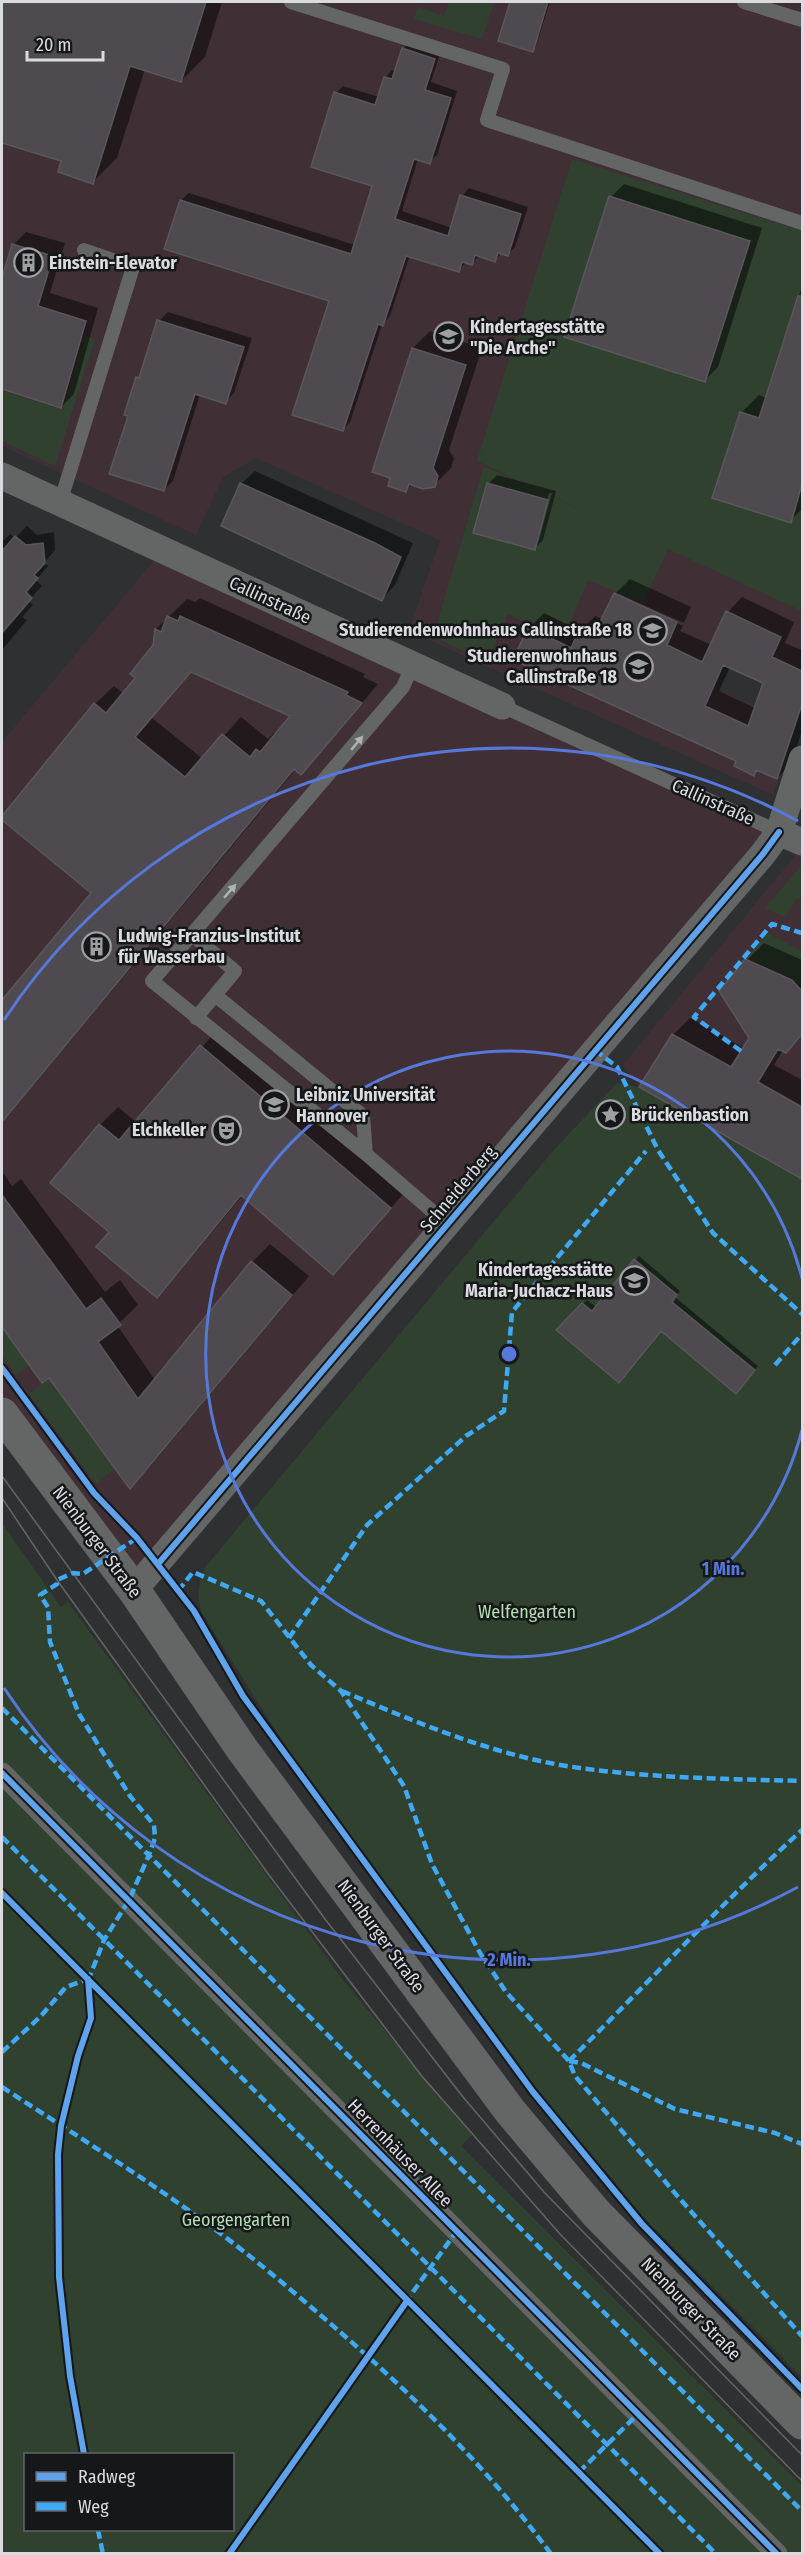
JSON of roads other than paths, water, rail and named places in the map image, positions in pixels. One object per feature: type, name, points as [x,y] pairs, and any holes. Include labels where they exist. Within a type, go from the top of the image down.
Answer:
[{"type":"street","name":"Callinstraße","points":[[2,476],[502,706]]},
{"type":"street","name":"Schneiderberg","points":[[134,1590],[763,854],[791,837],[802,759]]},
{"type":"street","name":"Nienburger Straße","points":[[2,1414],[134,1590],[242,1749],[510,2111],[595,2212],[802,2423]]},
{"type":"street","name":"Herrenhäuser Allee","points":[[2,1773],[777,2553]]},
{"type":"lane","points":[[291,2],[503,69],[487,120],[802,223]]},
{"type":"lane","points":[[744,2],[802,20]]},
{"type":"lane","points":[[60,503],[134,267],[84,250]]},
{"type":"lane","points":[[412,666],[403,687],[152,981],[366,1154],[447,1224]]},
{"type":"lane","name":"Callinstraße","points":[[502,706],[791,837]]},
{"type":"lane","points":[[192,935],[235,971],[196,1018]]},
{"type":"lane","points":[[215,995],[363,1116],[366,1154]]},
{"type":"tram line","points":[[2,1476],[325,1919],[463,2097],[544,2192],[802,2455]]},
{"type":"tram line","points":[[2,1498],[57,1580],[269,1875],[421,2075],[560,2234],[802,2481]]},
{"type":"place","name":"Einstein-Elevator","points":[[28,263]]},
{"type":"place","name":"Kindertagesstätte \"Die Arche\"","points":[[449,337]]},
{"type":"place","name":"Studierendenwohnhaus Callinstraße 18","points":[[653,630]]},
{"type":"place","name":"Studierenwohnhaus Callinstraße 18","points":[[638,666]]},
{"type":"place","name":"Ludwig-Franzius-Institut für Wasserbau","points":[[97,946]]},
{"type":"place","name":"Leibniz Universität Hannover","points":[[275,1105]]},
{"type":"place","name":"Brückenbastion","points":[[610,1115]]},
{"type":"place","name":"Elchkeller","points":[[227,1130]]},
{"type":"place","name":"Kindertagesstätte Maria-Juchacz-Haus","points":[[634,1280]]},
{"type":"park label","name":"Welfengarten","points":[[527,1612]]},
{"type":"park label","name":"Georgengarten","points":[[236,2220]]}]
